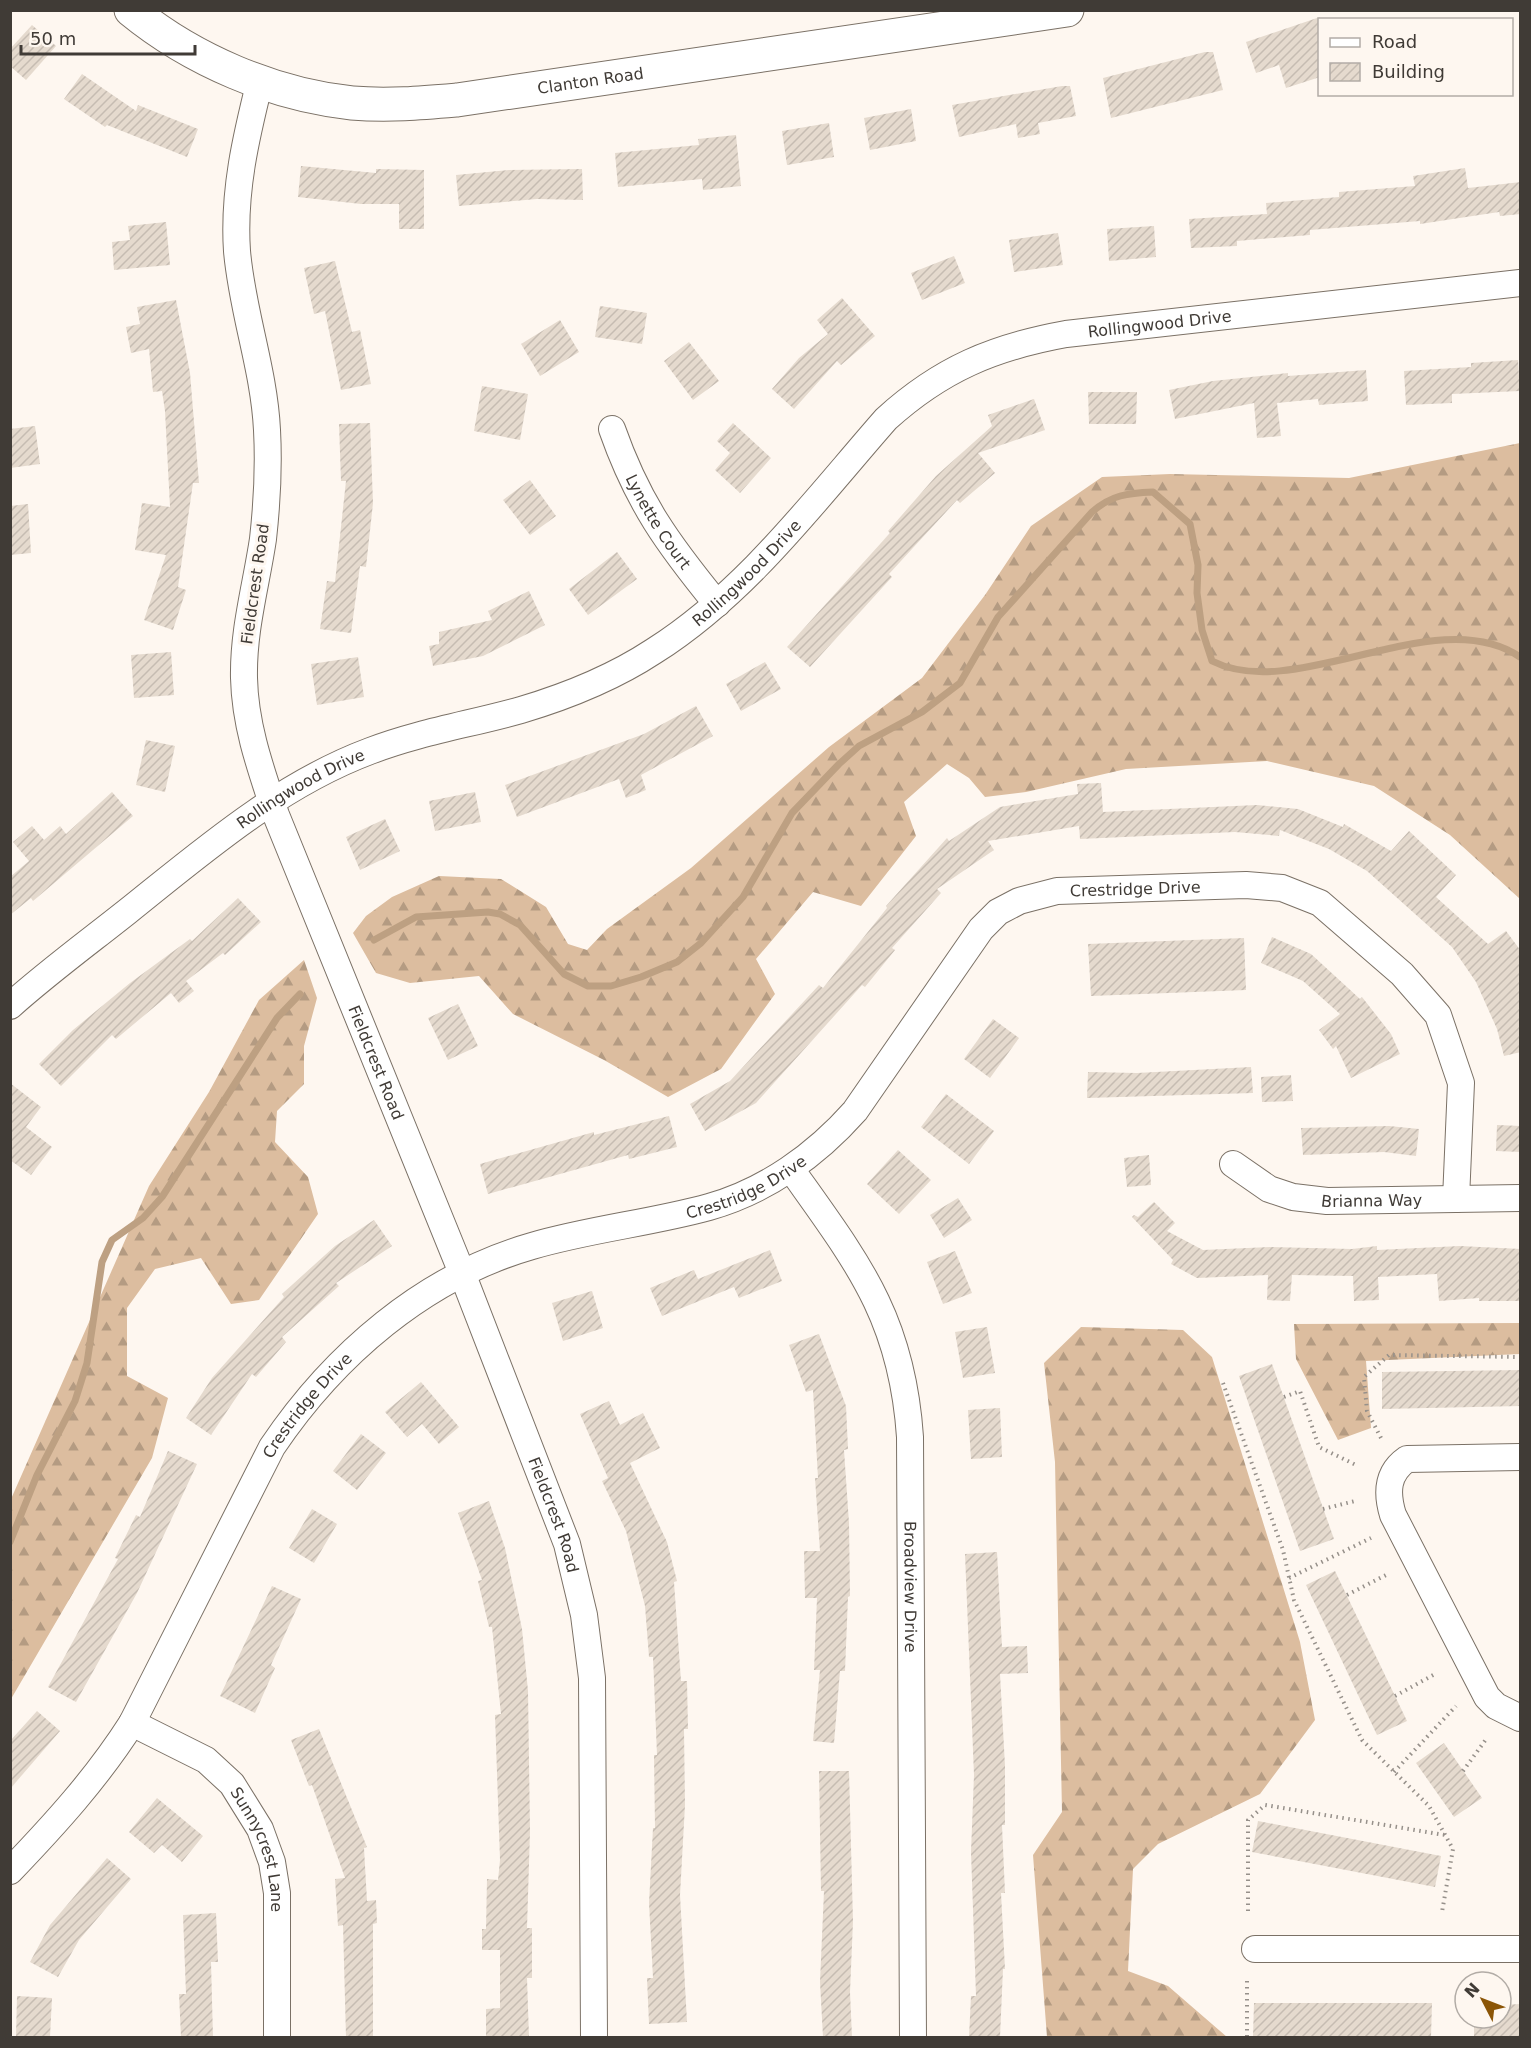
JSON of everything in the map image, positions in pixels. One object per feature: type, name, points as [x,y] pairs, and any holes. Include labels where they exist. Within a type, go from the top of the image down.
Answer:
[{"type":"main road","name":"Clanton Road","points":[[131,10],[177,43],[215,63],[260,81],[350,103],[400,105],[446,101],[1067,10]]},
{"type":"street","name":"Fieldcrest Road","points":[[260,81],[242,153],[236,202],[237,251],[260,369],[267,428],[268,487],[262,541],[246,628],[244,678],[252,742],[272,801],[549,1492],[567,1544],[584,1615],[593,1709],[594,2037]]},
{"type":"street","name":"Rollingwood Drive","points":[[10,1006],[186,864],[272,801],[321,773],[369,751],[436,730],[520,710],[593,685],[652,652],[717,604],[759,564],[895,411],[940,377],[1001,348],[1066,334],[1521,283]]},
{"type":"street","name":"Lynette Court","points":[[612,429],[627,471],[648,512],[717,604]]},
{"type":"street","name":"Crestridge Drive","points":[[10,1871],[73,1805],[108,1761],[132,1723],[272,1447],[293,1416],[357,1347],[407,1307],[462,1273],[531,1246],[709,1207],[768,1182],[791,1168],[840,1128],[855,1111],[981,929],[999,912],[1019,900],[1057,891],[1246,885],[1282,888],[1320,903],[1402,975],[1438,1015],[1461,1083],[1456,1199]]},
{"type":"street","name":"Brianna Way","points":[[1233,1164],[1269,1189],[1293,1197],[1327,1201],[1521,1198]]},
{"type":"street","name":"Broadview Drive","points":[[791,1168],[872,1288],[890,1331],[907,1396],[910,1437],[913,2037]]},
{"type":"street","points":[[1521,1457],[1407,1459],[1395,1467],[1389,1481],[1388,1499],[1393,1515],[1487,1697],[1496,1706],[1521,1718]]},
{"type":"street","name":"Sunnycrest Lane","points":[[132,1723],[206,1760],[232,1784],[260,1828],[272,1862],[277,1893],[277,2037]]},
{"type":"street","points":[[1255,1949],[1521,1948]]},
{"type":"path","points":[[1381,1438],[1367,1411],[1364,1377],[1389,1355],[1521,1357]]},
{"type":"path","points":[[1223,1383],[1283,1550],[1294,1600],[1362,1740],[1429,1806],[1453,1849],[1442,1912]]},
{"type":"path","points":[[1284,1397],[1300,1391],[1319,1447],[1358,1466]]},
{"type":"path","points":[[1323,1509],[1355,1501]]},
{"type":"path","points":[[1289,1578],[1371,1538]]},
{"type":"path","points":[[1347,1595],[1389,1574]]},
{"type":"path","points":[[1395,1696],[1437,1673]]},
{"type":"path","points":[[1394,1772],[1456,1706]]},
{"type":"path","points":[[1463,1771],[1487,1738]]},
{"type":"path","points":[[1248,1911],[1248,1820],[1265,1805],[1446,1835]]},
{"type":"path","points":[[1247,1981],[1247,2037]]},
{"type":"green space","points":[[1520,443],[1520,899],[1450,835],[1374,786],[1267,761],[1126,769],[1026,792],[985,797],[969,778],[947,764],[904,802],[916,836],[861,906],[813,892],[756,959],[775,994],[721,1069],[668,1097],[604,1060],[513,1014],[479,976],[410,983],[376,973],[353,933],[366,916],[392,897],[439,876],[501,879],[546,907],[568,944],[587,950],[607,929],[691,868],[829,747],[922,678],[985,595],[1031,526],[1102,477],[1170,474],[1349,478]]},
{"type":"green space","points":[[304,960],[317,998],[304,1046],[304,1084],[277,1111],[275,1142],[308,1177],[318,1214],[259,1300],[231,1304],[201,1258],[155,1269],[127,1308],[127,1376],[168,1398],[152,1458],[11,1699],[11,1499],[149,1186],[209,1092],[259,1000]]},
{"type":"green space","points":[[1520,1323],[1520,1354],[1366,1361],[1371,1428],[1338,1440],[1296,1359],[1294,1324]]},
{"type":"green space","points":[[1081,1327],[1183,1330],[1212,1357],[1300,1642],[1315,1720],[1260,1794],[1158,1844],[1133,1869],[1128,1971],[1168,1986],[1227,2037],[1047,2037],[1033,1855],[1062,1812],[1055,1462],[1044,1363]]},
{"type":"building","points":[[1320,17],[1318,18],[1318,78],[1286,88],[1279,65],[1256,73],[1246,42]]},
{"type":"building","points":[[32,25],[56,46],[26,80],[10,66],[10,49]]},
{"type":"building","points":[[1205,52],[1213,52],[1223,90],[1111,118],[1103,78]]},
{"type":"building","points":[[82,74],[136,111],[138,105],[198,129],[187,157],[107,125],[105,127],[64,99]]},
{"type":"building","points":[[1070,86],[1076,116],[1038,123],[1040,134],[1018,138],[1016,124],[959,137],[952,105]]},
{"type":"building","points":[[911,109],[916,141],[870,150],[864,118]]},
{"type":"building","points":[[829,123],[834,157],[787,165],[782,131]]},
{"type":"building","points":[[736,135],[741,186],[703,190],[702,179],[618,187],[615,153],[699,145],[698,139]]},
{"type":"building","points":[[301,166],[376,173],[376,169],[424,170],[424,229],[399,229],[399,204],[361,204],[298,197]]},
{"type":"building","points":[[1465,168],[1468,188],[1521,182],[1521,214],[1500,216],[1499,212],[1420,224],[1420,221],[1310,230],[1310,235],[1237,241],[1237,246],[1191,248],[1189,219],[1267,214],[1266,203],[1339,197],[1339,192],[1415,186],[1413,176]]},
{"type":"building","points":[[582,169],[583,200],[537,199],[459,206],[456,175],[509,170]]},
{"type":"building","points":[[166,222],[170,265],[114,270],[112,242],[130,240],[128,226]]},
{"type":"building","points":[[1154,226],[1156,257],[1109,261],[1107,229]]},
{"type":"building","points":[[1058,233],[1063,265],[1014,272],[1009,240]]},
{"type":"building","points":[[954,256],[965,283],[922,300],[911,273]]},
{"type":"building","points":[[335,261],[352,332],[360,330],[371,384],[341,390],[325,311],[314,314],[304,268]]},
{"type":"building","points":[[842,298],[875,336],[841,365],[837,361],[794,409],[772,389],[799,358],[828,334],[817,320]]},
{"type":"building","points":[[176,300],[190,373],[199,483],[193,483],[178,587],[186,590],[173,630],[144,620],[166,555],[135,550],[142,503],[170,507],[165,411],[162,391],[153,392],[149,349],[131,353],[126,327],[140,324],[137,307]]},
{"type":"building","points":[[600,306],[647,313],[642,344],[595,337]]},
{"type":"building","points":[[560,320],[579,352],[540,376],[521,344]]},
{"type":"building","points":[[689,342],[719,381],[693,400],[664,361]]},
{"type":"building","points":[[1518,360],[1520,391],[1452,394],[1452,403],[1406,405],[1404,371],[1471,367],[1471,363]]},
{"type":"building","points":[[1366,370],[1368,401],[1319,405],[1318,399],[1277,403],[1281,436],[1257,438],[1254,403],[1175,419],[1169,390],[1213,381],[1288,373],[1288,376]]},
{"type":"building","points":[[482,386],[528,394],[520,440],[474,431]]},
{"type":"building","points":[[1088,392],[1137,392],[1136,424],[1089,424]]},
{"type":"building","points":[[1034,399],[1045,430],[978,453],[995,473],[960,503],[957,500],[889,574],[892,577],[810,667],[787,647],[890,533],[888,531],[936,476],[992,426],[988,415]]},
{"type":"building","points":[[370,423],[373,503],[366,567],[360,566],[351,633],[320,629],[327,581],[335,582],[346,481],[341,481],[339,424]]},
{"type":"building","points":[[733,423],[771,458],[740,493],[715,470],[730,453],[717,441]]},
{"type":"building","points":[[35,426],[40,464],[10,468],[10,429]]},
{"type":"building","points":[[530,480],[556,516],[530,535],[503,500]]},
{"type":"building","points":[[28,504],[31,553],[10,555],[10,506]]},
{"type":"building","points":[[617,552],[637,579],[588,615],[569,589]]},
{"type":"building","points":[[529,591],[545,625],[483,656],[433,666],[429,646],[439,644],[439,632],[492,620],[488,611]]},
{"type":"building","points":[[171,652],[174,695],[134,698],[131,655]]},
{"type":"building","points":[[358,657],[364,697],[317,705],[311,664]]},
{"type":"building","points":[[765,662],[781,689],[741,711],[726,684]]},
{"type":"building","points":[[696,706],[713,736],[641,775],[646,790],[626,798],[619,779],[517,817],[505,785],[644,734]]},
{"type":"building","points":[[146,740],[175,746],[165,792],[136,785]]},
{"type":"building","points":[[1101,783],[1103,812],[1257,805],[1298,809],[1343,827],[1344,824],[1391,851],[1409,831],[1456,875],[1436,897],[1488,944],[1506,931],[1521,951],[1521,1052],[1504,1056],[1497,1029],[1476,982],[1452,947],[1367,871],[1329,849],[1280,830],[1279,836],[1235,832],[1080,839],[1079,826],[988,841],[994,850],[937,889],[941,893],[892,948],[895,950],[865,987],[862,985],[756,1103],[705,1131],[690,1104],[730,1081],[819,985],[823,988],[887,908],[886,906],[947,838],[949,841],[1000,807],[1078,794],[1077,784]]},
{"type":"building","points":[[112,792],[133,816],[33,901],[31,898],[10,915],[10,877],[29,861],[13,842],[32,826],[44,840],[60,826],[66,834]]},
{"type":"building","points":[[475,792],[481,822],[435,831],[429,801]]},
{"type":"building","points":[[385,819],[400,851],[360,870],[346,837]]},
{"type":"building","points":[[238,898],[261,922],[225,955],[223,953],[186,981],[194,991],[179,1003],[171,993],[116,1039],[112,1035],[61,1086],[39,1064],[73,1030],[130,983],[190,939],[192,941]]},
{"type":"building","points":[[1272,937],[1311,954],[1360,999],[1362,997],[1391,1034],[1400,1054],[1351,1078],[1336,1046],[1333,1049],[1319,1030],[1340,1014],[1303,981],[1261,963]]},
{"type":"building","points":[[1244,938],[1246,990],[1091,996],[1088,944]]},
{"type":"building","points":[[458,1004],[478,1046],[448,1060],[428,1018]]},
{"type":"building","points":[[993,1019],[1019,1038],[990,1078],[964,1059]]},
{"type":"building","points":[[1251,1067],[1253,1093],[1087,1098],[1088,1072],[1137,1073]]},
{"type":"building","points":[[1291,1075],[1293,1101],[1262,1102],[1261,1077]]},
{"type":"building","points":[[10,1083],[41,1107],[26,1127],[52,1147],[31,1175],[10,1160]]},
{"type":"building","points":[[946,1094],[994,1131],[969,1164],[921,1127]]},
{"type":"building","points":[[669,1116],[677,1147],[629,1159],[628,1155],[488,1194],[480,1164],[594,1132],[594,1135]]},
{"type":"building","points":[[1497,1125],[1521,1126],[1521,1152],[1496,1151]]},
{"type":"building","points":[[1389,1126],[1419,1129],[1416,1156],[1384,1152],[1303,1155],[1301,1128]]},
{"type":"building","points":[[898,1150],[931,1180],[899,1214],[867,1184]]},
{"type":"building","points":[[1149,1155],[1151,1185],[1127,1187],[1124,1158]]},
{"type":"building","points":[[958,1198],[972,1220],[944,1238],[930,1215]]},
{"type":"building","points":[[1154,1202],[1175,1223],[1167,1231],[1203,1250],[1270,1247],[1352,1249],[1377,1246],[1377,1250],[1460,1246],[1521,1249],[1521,1301],[1479,1301],[1479,1298],[1439,1301],[1437,1274],[1378,1277],[1379,1300],[1354,1301],[1353,1276],[1292,1275],[1290,1301],[1267,1300],[1268,1275],[1197,1278],[1171,1264],[1173,1260],[1132,1217],[1134,1215],[1138,1217]]},
{"type":"building","points":[[374,1220],[392,1246],[336,1283],[339,1286],[282,1337],[286,1342],[256,1377],[252,1374],[211,1435],[186,1418],[212,1378],[284,1297],[282,1294],[335,1246]]},
{"type":"building","points":[[770,1250],[782,1281],[739,1298],[734,1287],[662,1316],[650,1288],[694,1270],[698,1279]]},
{"type":"building","points":[[955,1251],[972,1293],[943,1304],[927,1262]]},
{"type":"building","points":[[592,1291],[603,1328],[563,1341],[552,1303]]},
{"type":"building","points":[[987,1327],[995,1373],[963,1378],[955,1332]]},
{"type":"building","points":[[819,1334],[846,1406],[848,1449],[844,1450],[849,1523],[850,1596],[848,1597],[845,1671],[840,1671],[834,1743],[813,1741],[820,1670],[814,1670],[817,1598],[805,1598],[804,1551],[820,1551],[815,1478],[818,1478],[813,1390],[806,1392],[789,1345]]},
{"type":"building","points":[[1272,1364],[1334,1539],[1300,1551],[1239,1376]]},
{"type":"building","points":[[1521,1370],[1521,1406],[1382,1409],[1382,1372]]},
{"type":"building","points":[[421,1382],[459,1427],[439,1444],[422,1424],[407,1437],[385,1412]]},
{"type":"building","points":[[609,1401],[620,1425],[643,1413],[660,1448],[630,1463],[667,1542],[677,1581],[674,1582],[681,1681],[687,1681],[688,1729],[684,1729],[685,1805],[680,1895],[687,2022],[649,2024],[647,1978],[653,1978],[649,1903],[653,1828],[655,1828],[654,1755],[657,1755],[653,1657],[649,1657],[645,1606],[626,1531],[602,1481],[608,1478],[580,1414]]},
{"type":"building","points":[[1000,1408],[1002,1457],[971,1459],[968,1410]]},
{"type":"building","points":[[361,1434],[386,1453],[357,1490],[333,1471]]},
{"type":"building","points":[[168,1451],[197,1464],[137,1593],[76,1702],[48,1687],[118,1559],[115,1558],[136,1515],[140,1517]]},
{"type":"building","points":[[489,1501],[505,1548],[522,1629],[528,1691],[530,1831],[527,1928],[532,1928],[532,1978],[527,1978],[529,2037],[486,2037],[486,2009],[500,2008],[500,1950],[482,1950],[482,1929],[486,1929],[487,1879],[498,1880],[500,1860],[495,1715],[501,1714],[492,1627],[489,1627],[478,1581],[482,1580],[458,1513]]},
{"type":"building","points":[[312,1509],[337,1524],[314,1563],[289,1548]]},
{"type":"building","points":[[997,1552],[1002,1647],[1027,1646],[1028,1673],[1000,1674],[1005,1766],[1005,1825],[1002,1825],[1005,1893],[1001,1893],[1005,1969],[1003,1969],[1000,2037],[969,2037],[971,1996],[976,1996],[971,1852],[974,1775],[965,1554]]},
{"type":"building","points":[[1335,1571],[1407,1721],[1377,1735],[1306,1585]]},
{"type":"building","points":[[272,1586],[301,1599],[271,1665],[275,1668],[255,1713],[220,1696]]},
{"type":"building","points":[[37,1711],[60,1731],[10,1789],[10,1741]]},
{"type":"building","points":[[319,1729],[367,1847],[364,1848],[367,1901],[376,1900],[377,1923],[373,1924],[373,2037],[346,2037],[343,1925],[338,1926],[335,1879],[345,1878],[312,1785],[309,1786],[291,1740]]},
{"type":"building","points":[[1444,1743],[1482,1798],[1454,1817],[1416,1763]]},
{"type":"building","points":[[819,1771],[849,1771],[853,1921],[850,1992],[852,2037],[823,2037],[820,1982],[824,1891],[821,1891]]},
{"type":"building","points":[[157,1798],[203,1836],[182,1862],[162,1845],[154,1853],[129,1832]]},
{"type":"building","points":[[1258,1821],[1441,1856],[1435,1887],[1252,1852]]},
{"type":"building","points":[[107,1858],[131,1879],[79,1940],[58,1977],[30,1962],[50,1925]]},
{"type":"building","points":[[216,1913],[218,1962],[211,1962],[213,2037],[181,2037],[179,1994],[186,1994],[183,1915]]},
{"type":"building","points":[[17,1996],[52,1998],[50,2037],[16,2037]]},
{"type":"building","points":[[1254,2003],[1432,2003],[1431,2037],[1253,2037]]},
{"type":"building","points":[[1513,2004],[1521,2004],[1521,2037],[1474,2037],[1474,2030],[1513,2030]]},
{"type":"waterway","points":[[374,940],[416,917],[488,912],[500,914],[520,925],[564,974],[588,986],[611,986],[677,962],[701,943],[743,897],[792,813],[859,746],[922,712],[960,683],[998,617],[1092,512],[1120,496],[1153,492],[1190,524],[1198,565],[1197,593],[1202,630],[1212,661],[1246,671],[1284,670],[1324,664],[1408,645],[1449,640],[1486,643],[1520,657]]},
{"type":"waterway","points":[[10,1542],[37,1475],[75,1401],[87,1363],[102,1262],[112,1240],[143,1218],[162,1197],[277,1018],[300,994]]}]
